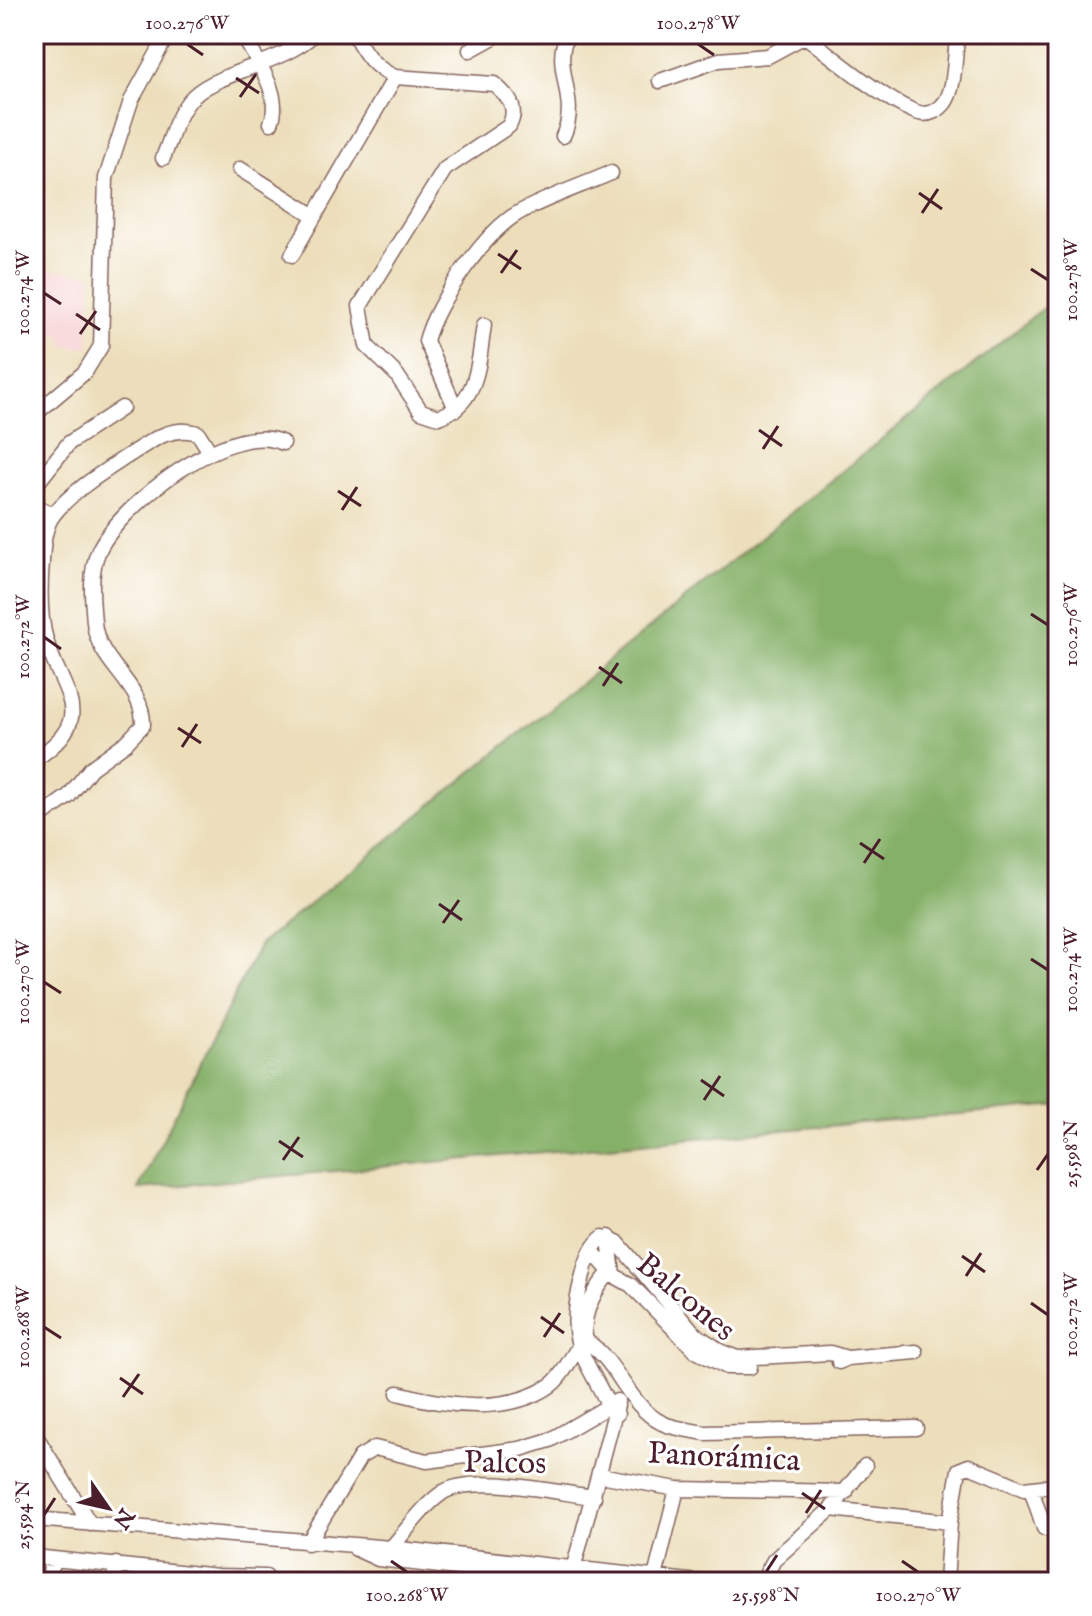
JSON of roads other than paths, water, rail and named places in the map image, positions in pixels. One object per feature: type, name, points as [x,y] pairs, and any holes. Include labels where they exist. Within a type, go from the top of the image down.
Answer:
[{"type":"street","points":[[34,415],[85,372],[101,346],[106,178],[131,101],[168,34]]},
{"type":"street","points":[[242,34],[274,102],[271,123]]},
{"type":"street","points":[[163,158],[180,115],[193,96],[260,67],[314,34]]},
{"type":"street","points":[[354,34],[374,66],[395,77],[494,84],[513,106],[512,121],[504,131],[445,169],[360,306],[367,346],[396,374],[416,406],[439,417],[456,409],[471,394],[484,325]]},
{"type":"street","points":[[470,50],[499,34]]},
{"type":"street","points":[[563,136],[571,115],[561,60],[568,34]]},
{"type":"street","points":[[660,81],[719,60],[768,56],[804,35],[882,92],[919,113],[928,114],[941,108],[949,93],[958,34]]},
{"type":"street","points":[[292,255],[395,77]]},
{"type":"street","points":[[240,169],[313,215]]},
{"type":"street","points":[[456,409],[426,341],[439,311],[468,264],[517,213],[611,173]]},
{"type":"street","points":[[34,487],[69,443],[122,408]]},
{"type":"street","points":[[34,760],[55,746],[66,730],[72,704],[43,623],[42,550],[53,514],[103,472],[163,434],[177,430],[198,433],[210,452]]},
{"type":"street","points":[[34,821],[69,796],[91,768],[127,742],[143,725],[139,701],[105,656],[94,627],[92,571],[98,551],[133,506],[210,452],[252,437],[264,436],[283,443]]},
{"type":"street","points":[[34,506],[53,514]]},
{"type":"street","points":[[574,1566],[600,1475],[614,1407],[573,1325],[574,1313],[592,1251],[606,1237]]},
{"type":"street","points":[[398,1393],[460,1405],[516,1399],[551,1384],[571,1363],[582,1344],[584,1323],[595,1294],[606,1277],[613,1275],[606,1237]]},
{"type":"street","name":"Balcones","points":[[606,1237],[695,1334],[722,1352],[737,1358],[830,1353],[847,1358]]},
{"type":"street","name":"Balcones","points":[[592,1251],[613,1275],[631,1285],[687,1344],[727,1367],[831,1363],[847,1358],[916,1352]]},
{"type":"street","points":[[582,1344],[597,1349],[648,1413],[677,1428],[736,1433],[916,1428]]},
{"type":"street","points":[[308,1543],[360,1457],[368,1450],[375,1448],[427,1461],[520,1449],[550,1440],[614,1407]]},
{"type":"street","points":[[34,1433],[90,1524]]},
{"type":"street","points":[[762,1582],[774,1560],[831,1509],[865,1466]]},
{"type":"street","points":[[946,1582],[957,1474],[965,1466],[1031,1489],[1058,1485]]},
{"type":"street","name":"Panorámica","points":[[600,1475],[677,1489],[846,1492]]},
{"type":"street","name":"Palcos","points":[[391,1548],[430,1503],[443,1492],[461,1486],[505,1487],[594,1497]]},
{"type":"street","points":[[655,1577],[677,1489]]},
{"type":"street","points":[[1031,1489],[1041,1522],[1049,1532],[1058,1534]]},
{"type":"street","name":"Panorámica","points":[[831,1509],[950,1522]]},
{"type":"street","points":[[34,1519],[391,1548],[698,1582]]},
{"type":"street","points":[[352,1547],[378,1559],[580,1582]]},
{"type":"street","points":[[34,1557],[116,1564],[175,1576],[266,1577]]},
{"type":"street","points":[[49,1582],[52,1559]]},
{"type":"street","points":[[114,1582],[116,1564]]}]
